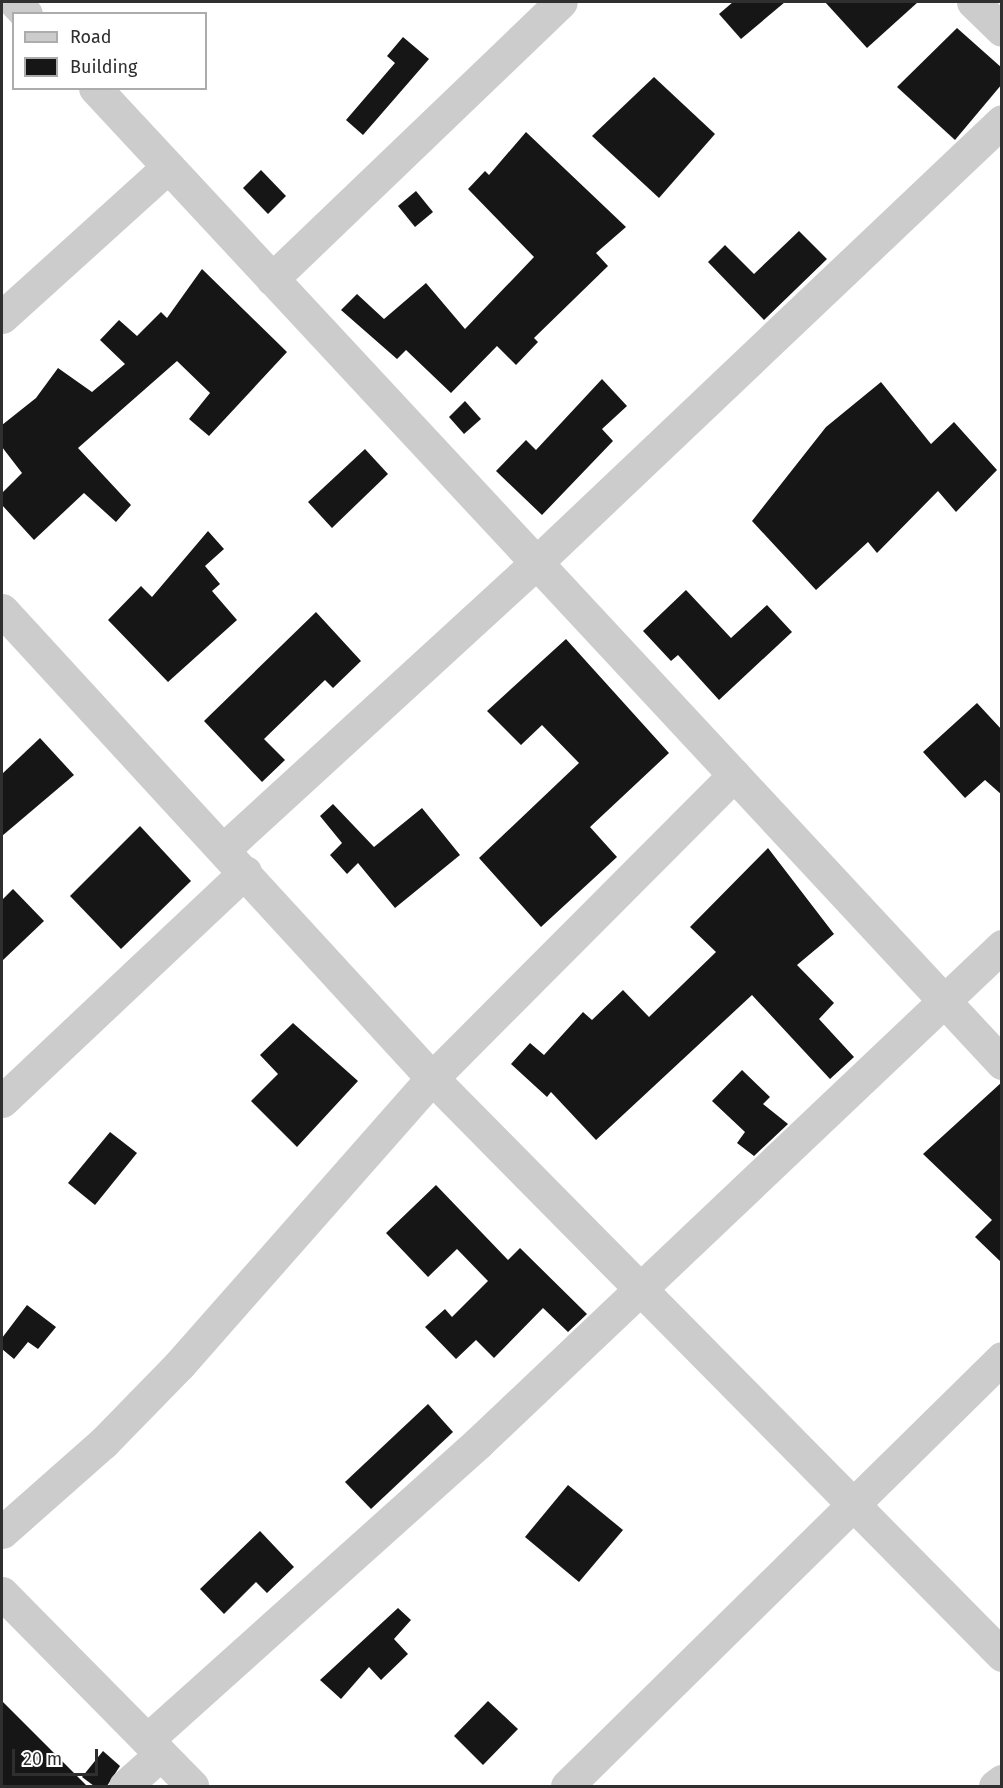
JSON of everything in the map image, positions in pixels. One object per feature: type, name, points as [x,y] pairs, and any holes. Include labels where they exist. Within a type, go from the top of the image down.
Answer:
[{"type":"street","points":[[973,2],[1002,30]]},
{"type":"street","points":[[272,279],[542,8]]},
{"type":"street","points":[[97,90],[1002,1063]]},
{"type":"street","points":[[2,1101],[235,860],[536,563],[1002,121]]},
{"type":"street","points":[[2,317],[168,167]]},
{"type":"street","points":[[2,610],[235,860],[432,1078],[642,1288],[1002,1655]]},
{"type":"street","points":[[2,1532],[103,1443],[180,1364],[432,1078],[734,776]]},
{"type":"street","points":[[125,1786],[154,1747],[1002,946]]},
{"type":"street","points":[[567,1786],[1002,1358]]},
{"type":"street","points":[[2,1593],[192,1786]]},
{"type":"street","points":[[995,1786],[1002,1781]]},
{"type":"building","points":[[733,2],[785,2],[741,39],[719,14]]},
{"type":"building","points":[[825,2],[918,2],[867,48]]},
{"type":"building","points":[[957,28],[1002,68],[1002,84],[955,140],[897,87]]},
{"type":"building","points":[[403,37],[429,59],[363,135],[346,120],[395,63],[387,56]]},
{"type":"building","points":[[654,77],[715,134],[659,198],[592,136]]},
{"type":"building","points":[[526,132],[626,227],[596,253],[608,266],[534,338],[538,342],[516,365],[497,346],[451,393],[406,350],[397,359],[341,310],[357,294],[384,319],[426,283],[465,329],[534,257],[468,189],[485,171],[489,175]]},
{"type":"building","points":[[261,170],[286,196],[268,214],[243,188]]},
{"type":"building","points":[[416,191],[433,212],[415,227],[398,206]]},
{"type":"building","points":[[799,231],[827,259],[764,320],[708,262],[725,245],[754,274]]},
{"type":"building","points":[[202,269],[287,352],[209,436],[189,419],[210,393],[177,361],[78,448],[131,505],[116,522],[84,493],[34,540],[2,505],[2,493],[22,473],[2,447],[2,425],[36,398],[58,368],[92,392],[125,364],[100,340],[119,320],[137,336],[161,312],[167,318]]},
{"type":"building","points":[[602,379],[627,406],[602,429],[613,441],[542,515],[496,471],[526,440],[536,450]]},
{"type":"building","points":[[881,382],[931,444],[954,422],[997,470],[956,512],[938,491],[877,553],[868,542],[816,590],[752,521],[826,427]]},
{"type":"building","points":[[465,401],[481,419],[464,434],[449,417]]},
{"type":"building","points":[[365,449],[388,474],[332,528],[308,502]]},
{"type":"building","points":[[208,531],[224,549],[205,566],[220,584],[212,591],[237,620],[168,682],[108,620],[141,586],[152,597]]},
{"type":"building","points":[[686,590],[731,638],[767,605],[792,632],[719,700],[678,655],[671,661],[643,631]]},
{"type":"building","points":[[316,612],[361,661],[333,688],[325,680],[264,739],[285,760],[262,782],[204,721]]},
{"type":"building","points":[[566,639],[669,753],[590,827],[617,857],[541,927],[479,858],[579,763],[542,725],[521,745],[487,711]]},
{"type":"building","points":[[977,703],[1002,730],[1002,795],[985,780],[965,798],[923,752]]},
{"type":"building","points":[[40,738],[74,775],[2,836],[2,774]]},
{"type":"building","points":[[333,804],[374,847],[422,808],[460,855],[395,908],[358,863],[347,874],[330,855],[342,843],[320,816]]},
{"type":"building","points":[[140,826],[191,881],[121,949],[70,896]]},
{"type":"building","points":[[768,848],[834,934],[797,965],[834,1003],[819,1019],[854,1057],[830,1079],[752,995],[596,1140],[551,1092],[547,1097],[511,1064],[530,1043],[544,1055],[583,1012],[592,1020],[623,990],[649,1017],[716,952],[690,927]]},
{"type":"building","points":[[13,889],[44,921],[2,961],[2,900]]},
{"type":"building","points":[[293,1023],[358,1081],[297,1147],[251,1101],[278,1074],[260,1055]]},
{"type":"building","points":[[742,1070],[770,1097],[763,1104],[788,1124],[754,1156],[737,1143],[745,1132],[712,1101]]},
{"type":"building","points":[[1002,1082],[1002,1263],[975,1237],[992,1220],[923,1154]]},
{"type":"building","points":[[110,1132],[137,1153],[95,1205],[68,1183]]},
{"type":"building","points":[[436,1185],[508,1260],[520,1248],[587,1314],[568,1332],[543,1308],[494,1358],[476,1340],[456,1359],[425,1327],[445,1309],[452,1317],[488,1281],[457,1249],[428,1277],[386,1233]]},
{"type":"building","points":[[27,1305],[56,1327],[38,1349],[28,1342],[14,1359],[2,1349],[2,1338]]},
{"type":"building","points":[[428,1404],[453,1432],[371,1509],[345,1482]]},
{"type":"building","points":[[568,1485],[623,1530],[579,1582],[525,1537]]},
{"type":"building","points":[[260,1531],[294,1567],[267,1593],[256,1582],[224,1614],[200,1589]]},
{"type":"building","points":[[398,1608],[411,1620],[394,1639],[408,1654],[381,1680],[369,1667],[341,1699],[320,1680]]},
{"type":"building","points":[[2,1701],[87,1786],[2,1786]]},
{"type":"building","points":[[488,1701],[518,1729],[483,1765],[454,1736]]},
{"type":"building","points":[[103,1751],[120,1766],[107,1786],[94,1786],[82,1777]]}]
